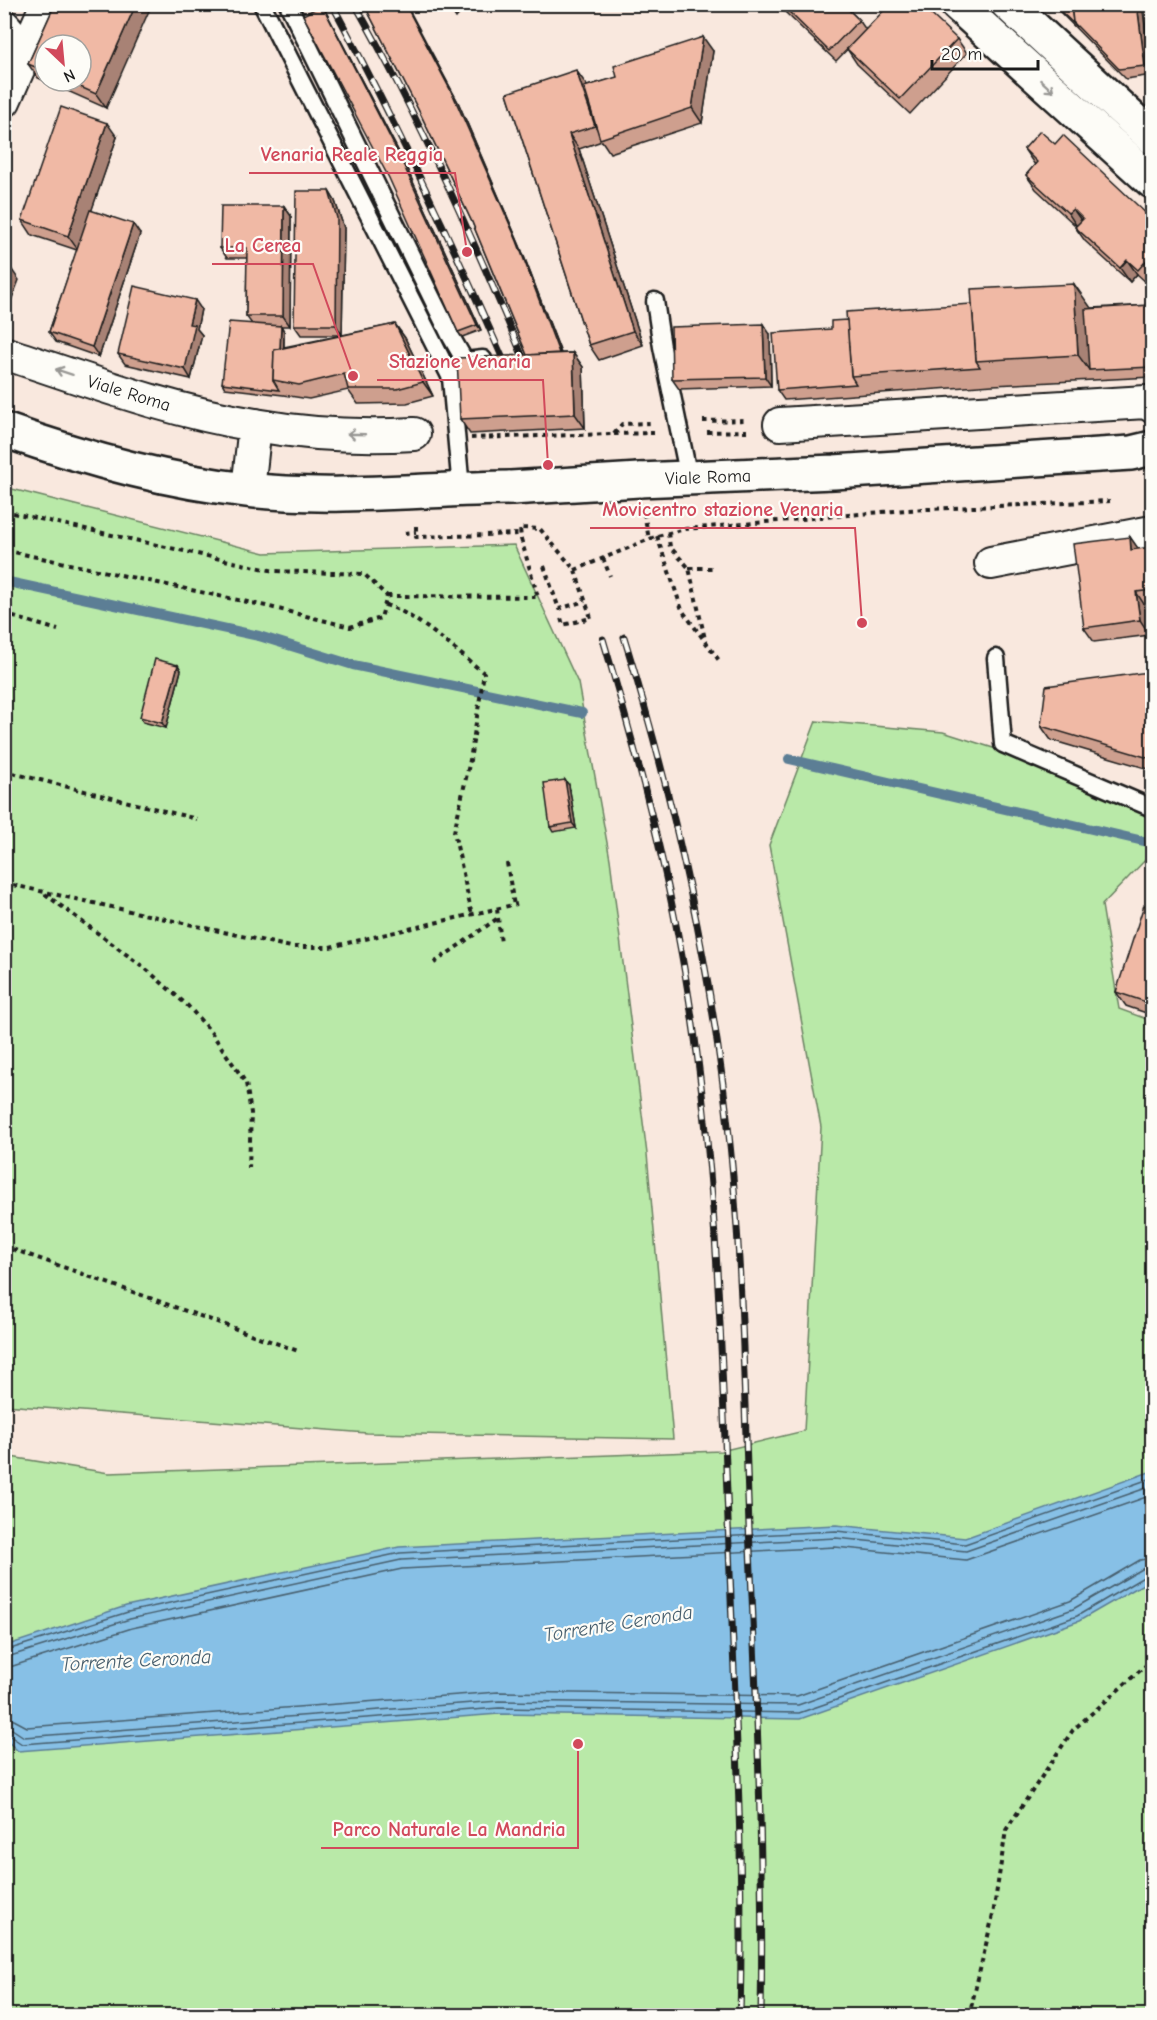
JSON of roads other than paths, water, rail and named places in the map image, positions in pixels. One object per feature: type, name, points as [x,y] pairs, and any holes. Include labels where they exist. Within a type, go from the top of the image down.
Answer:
[{"type":"street","points":[[4,101],[47,4]]},
{"type":"street","points":[[957,4],[1152,181]]},
{"type":"street","points":[[1008,4],[1152,137]]},
{"type":"street","points":[[4,26],[26,51]]},
{"type":"street","name":"Viale Roma","points":[[4,353],[169,406],[255,425],[321,433],[389,436],[414,434]]},
{"type":"street","points":[[780,424],[1146,402],[1152,406]]},
{"type":"street","points":[[248,490],[255,425]]},
{"type":"street","name":"Viale Roma","points":[[4,430],[61,450],[158,476],[248,490],[317,494],[511,488],[641,495],[689,478],[834,472],[1145,452]]},
{"type":"street","points":[[991,563],[1152,532]]},
{"type":"lane","points":[[262,4],[451,378],[461,489]]},
{"type":"lane","points":[[288,4],[450,335],[465,361],[485,359]]},
{"type":"lane","points":[[655,301],[662,347],[689,478]]},
{"type":"lane","points":[[996,658],[1003,744],[1152,808]]},
{"type":"water","name":"Torrente Ceronda","points":[[1152,1471],[1152,1579],[1079,1621],[800,1719],[499,1714],[18,1751],[5,1739],[5,1646],[126,1606],[399,1547],[836,1525],[965,1538]]},
{"type":"waterway","points":[[4,581],[259,636],[353,665],[582,713]]},
{"type":"waterway","points":[[789,759],[1152,843]]},
{"type":"railway","points":[[332,4],[423,184],[507,368]]},
{"type":"railway","points":[[355,4],[446,183],[527,367]]},
{"type":"railway","points":[[624,637],[659,759],[701,946],[721,1072],[734,1184],[757,1709],[761,2016]]},
{"type":"railway","points":[[603,639],[641,773],[663,862],[681,953],[699,1067],[713,1204],[721,1341],[740,1840],[740,2016]]},
{"type":"place","name":"Venaria Reale Reggia","points":[[467,252]]},
{"type":"place","name":"La Cerea","points":[[353,376]]},
{"type":"place","name":"Stazione Venaria","points":[[548,465]]},
{"type":"place","name":"Movicentro stazione Venaria","points":[[862,623]]},
{"type":"place","name":"Parco Naturale La Mandria","points":[[578,1744]]}]
